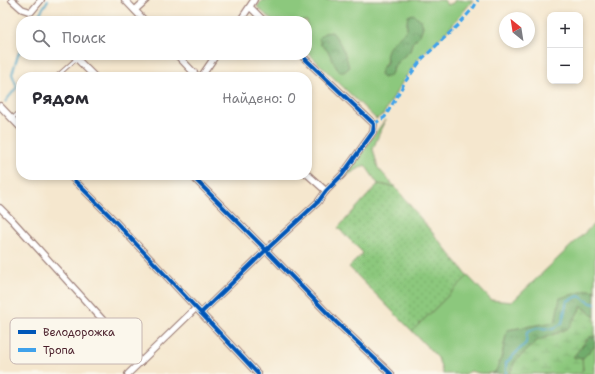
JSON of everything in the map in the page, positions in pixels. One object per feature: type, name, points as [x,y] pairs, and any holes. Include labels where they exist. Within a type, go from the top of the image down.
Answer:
[{"type":"street","points":[[12,0],[22,9],[31,12],[41,0]]},
{"type":"street","points":[[125,0],[140,16]]},
{"type":"street","points":[[135,10],[146,0]]},
{"type":"street","points":[[244,16],[254,0]]},
{"type":"street","points":[[250,7],[259,16]]},
{"type":"street","points":[[77,60],[90,72]]},
{"type":"street","points":[[183,60],[194,72]]},
{"type":"street","points":[[203,72],[212,60]]},
{"type":"street","points":[[201,313],[318,202],[326,191],[342,176],[373,132],[374,124],[306,60]]},
{"type":"street","points":[[0,106],[16,123]]},
{"type":"street","points":[[312,178],[326,191]]},
{"type":"street","points":[[74,180],[110,216],[258,374]]},
{"type":"street","points":[[196,180],[336,322],[391,374]]},
{"type":"street","points":[[0,208],[101,318]]},
{"type":"street","points":[[142,361],[196,308]]},
{"type":"street","points":[[128,374],[139,364]]},
{"type":"lane","points":[[60,72],[71,60]]},
{"type":"lane","points":[[12,119],[16,115]]},
{"type":"green space","points":[[262,0],[444,0],[447,5],[453,3],[455,0],[473,0],[450,28],[421,56],[403,81],[383,115],[376,119],[312,57],[312,16],[267,16],[257,7]],"holes":[[[420,19],[423,26],[420,35],[412,43],[410,51],[397,62],[390,75],[381,70],[407,29],[407,22]]]},
{"type":"green space","points":[[413,14],[420,19],[423,26],[420,35],[412,43],[410,51],[397,62],[390,76],[383,78],[380,75],[381,70],[387,62],[387,52],[392,44],[407,29],[408,16]]},
{"type":"green space","points":[[332,32],[343,49],[349,68],[344,72],[340,72],[328,51],[321,45],[319,38],[324,33]]},
{"type":"green space","points":[[385,120],[373,149],[378,168],[395,187],[378,184],[365,165],[344,177]]},
{"type":"green space","points":[[378,184],[395,187],[468,276],[412,331],[349,267],[363,253],[338,228]]},
{"type":"green space","points":[[595,223],[595,291],[588,290],[555,322],[507,330],[501,358],[495,372],[477,373],[471,371],[465,374],[443,374],[438,358],[412,331],[468,276],[491,300],[512,302]]},
{"type":"green space","points":[[588,290],[595,291],[595,316],[593,316],[582,306],[569,328],[537,341],[515,361],[510,374],[491,374],[496,371],[502,356],[507,330],[555,322],[560,298]]},
{"type":"green space","points":[[582,306],[593,316],[595,316],[595,336],[589,337],[573,357],[582,359],[583,370],[579,374],[510,374],[515,361],[537,341],[569,328]]},
{"type":"green space","points":[[595,336],[595,346],[582,359],[572,358],[589,337]]},
{"type":"green space","points":[[595,346],[595,374],[579,374],[583,370],[582,359]]},
{"type":"waterway","points":[[38,16],[48,0]]},
{"type":"waterway","points":[[16,60],[12,74],[16,84]]},
{"type":"waterway","points":[[5,102],[16,88]]},
{"type":"waterway","points":[[506,374],[506,363],[526,343],[527,332],[537,328],[553,329],[562,323],[567,301],[579,296],[595,304]]},
{"type":"marked path","points":[[374,124],[385,117],[405,82],[422,59],[458,25],[474,7],[478,0]]},
{"type":"cycle path","points":[[201,313],[318,202],[326,191],[342,175],[373,132],[374,124],[306,60]]},
{"type":"cycle path","points":[[74,180],[110,216],[258,374]]},
{"type":"cycle path","points":[[196,180],[336,322],[391,374]]}]
